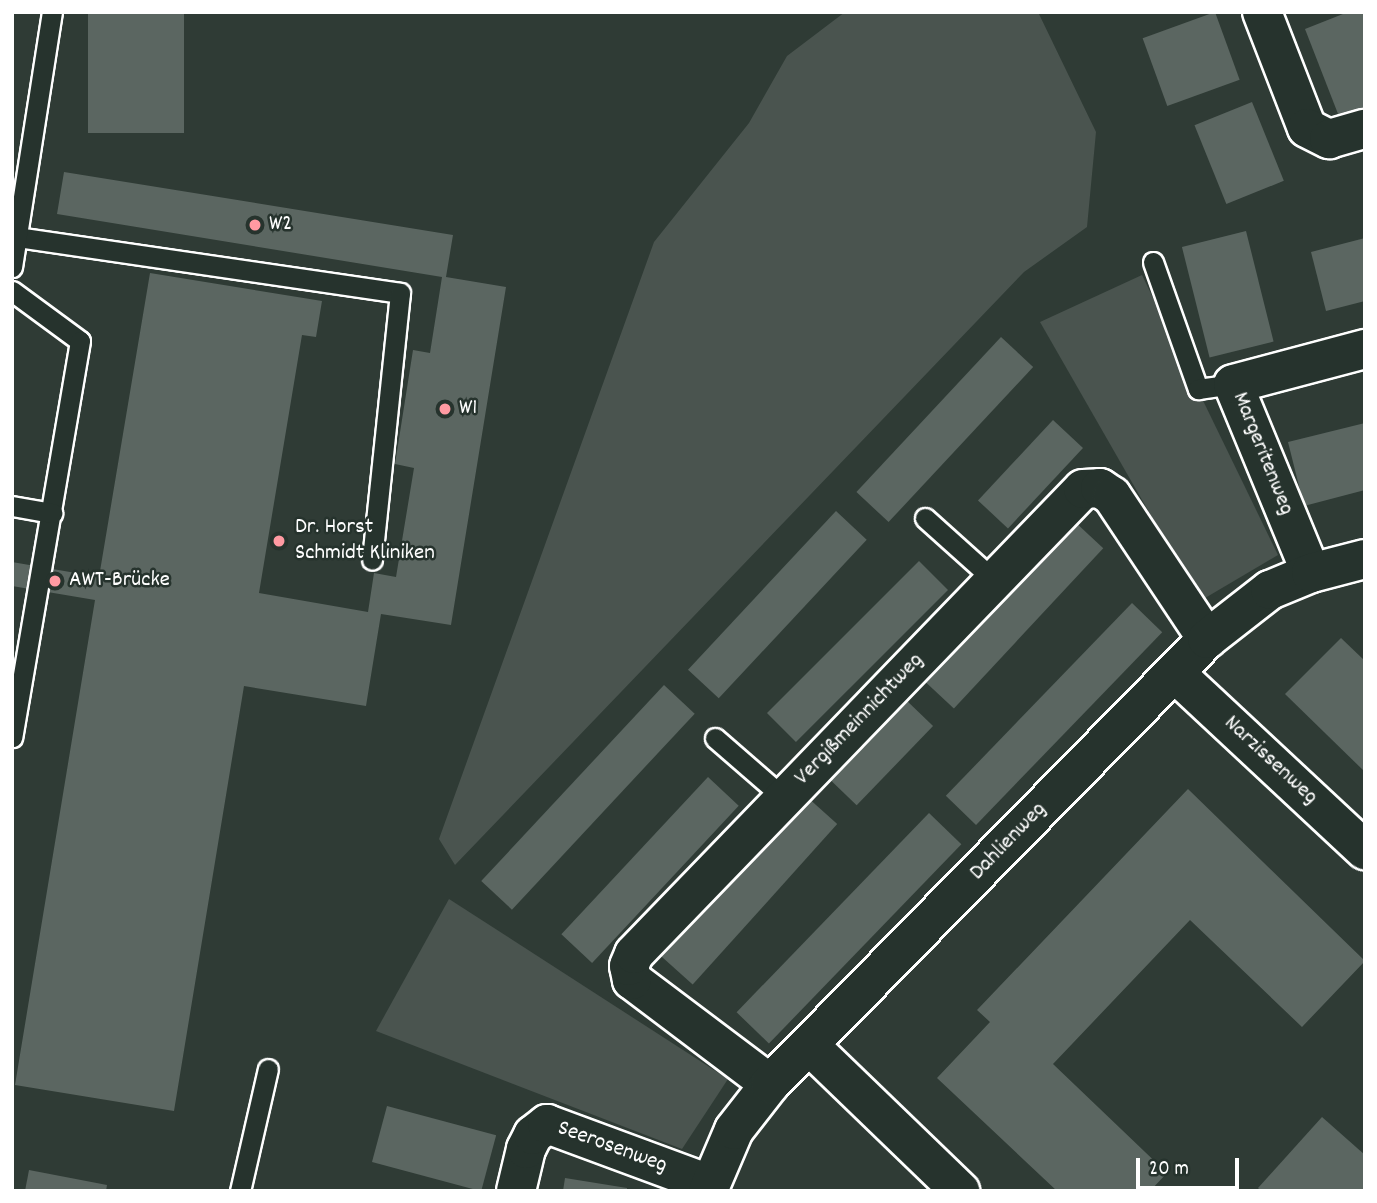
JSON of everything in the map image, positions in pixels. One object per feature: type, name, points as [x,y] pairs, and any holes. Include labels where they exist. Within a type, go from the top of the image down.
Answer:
[{"type":"street","points":[[1262,12],[1307,128],[1329,139],[1365,129]]},
{"type":"street","name":"Margeritenweg","points":[[1311,573],[1233,384],[1365,349]]},
{"type":"street","name":"Vergißmeinnichtweg","points":[[770,1084],[632,980],[629,966],[634,954],[1083,489],[1100,488],[1112,496],[1207,639]]},
{"type":"street","name":"Dahlienweg","points":[[708,1188],[734,1130],[770,1084],[1207,639],[1252,601],[1311,573],[1365,559]]},
{"type":"street","name":"Narzissenweg","points":[[1175,673],[1365,850]]},
{"type":"street","points":[[810,1046],[960,1191]]},
{"type":"street","name":"Seerosenweg","points":[[516,1191],[526,1149],[533,1135],[547,1124],[708,1188]]},
{"type":"lane","points":[[12,267],[51,12]]},
{"type":"lane","points":[[17,237],[400,293],[372,560]]},
{"type":"lane","points":[[1153,262],[1198,389],[1233,384]]},
{"type":"lane","points":[[12,291],[80,341],[12,737]]},
{"type":"lane","points":[[12,506],[52,513]]},
{"type":"lane","points":[[925,519],[995,580]]},
{"type":"lane","points":[[715,738],[784,798]]},
{"type":"lane","points":[[240,1191],[268,1069]]},
{"type":"shaded area","points":[[845,12],[1038,12],[1096,132],[1087,227],[1024,272],[455,865],[439,839],[654,242],[749,123],[787,56]]},
{"type":"shaded area","points":[[1142,275],[1278,555],[1200,601],[1040,322]]},
{"type":"shaded area","points":[[449,899],[728,1079],[682,1149],[376,1031]]},
{"type":"building","points":[[88,12],[184,12],[184,133],[88,133]]},
{"type":"building","points":[[1215,12],[1240,80],[1167,106],[1143,38]]},
{"type":"building","points":[[1348,12],[1365,12],[1365,109],[1340,119],[1305,29]]},
{"type":"building","points":[[1252,102],[1284,181],[1226,204],[1195,125]]},
{"type":"building","points":[[64,172],[453,235],[446,277],[506,287],[451,625],[381,614],[366,706],[244,686],[174,1111],[15,1085],[95,600],[12,586],[12,562],[99,577],[150,273],[322,301],[316,337],[302,335],[259,593],[368,612],[374,573],[396,577],[414,468],[395,464],[413,350],[430,353],[442,277],[57,214]]},
{"type":"building","points":[[1246,231],[1274,342],[1210,358],[1182,247]]},
{"type":"building","points":[[1365,238],[1365,301],[1326,311],[1311,252]]},
{"type":"building","points":[[1001,337],[1033,367],[889,522],[856,492]]},
{"type":"building","points":[[1053,420],[1083,448],[1008,528],[978,500]]},
{"type":"building","points":[[1365,423],[1365,490],[1304,506],[1288,442]]},
{"type":"building","points":[[836,511],[867,540],[719,698],[688,670]]},
{"type":"building","points":[[1074,521],[1103,548],[954,708],[925,681]]},
{"type":"building","points":[[919,561],[948,590],[796,742],[767,713]]},
{"type":"building","points":[[1132,603],[1162,632],[976,825],[946,796]]},
{"type":"building","points":[[1341,638],[1365,661],[1365,772],[1285,694]]},
{"type":"building","points":[[664,685],[695,714],[512,910],[481,881]]},
{"type":"building","points":[[905,699],[933,726],[857,805],[829,778]]},
{"type":"building","points":[[708,777],[739,806],[592,963],[561,934]]},
{"type":"building","points":[[1188,789],[1365,961],[1302,1027],[1190,920],[1053,1064],[1167,1173],[1150,1191],[1057,1191],[937,1078],[990,1022],[977,1010]]},
{"type":"building","points":[[806,796],[837,824],[693,985],[661,957]]},
{"type":"building","points":[[929,813],[961,844],[769,1044],[737,1012]]},
{"type":"building","points":[[387,1106],[496,1135],[481,1191],[372,1162]]},
{"type":"building","points":[[1322,1117],[1365,1155],[1365,1191],[1261,1191],[1258,1188]]},
{"type":"building","points":[[29,1170],[107,1185],[106,1191],[25,1191]]},
{"type":"building","points":[[565,1178],[627,1188],[627,1191],[563,1191]]},
{"type":"place","name":"W2","points":[[255,225]]},
{"type":"place","name":"W1","points":[[445,409]]},
{"type":"place","name":"Dr. Horst Schmidt Kliniken","points":[[279,541]]},
{"type":"place","name":"AWT-Brücke","points":[[55,581]]}]
